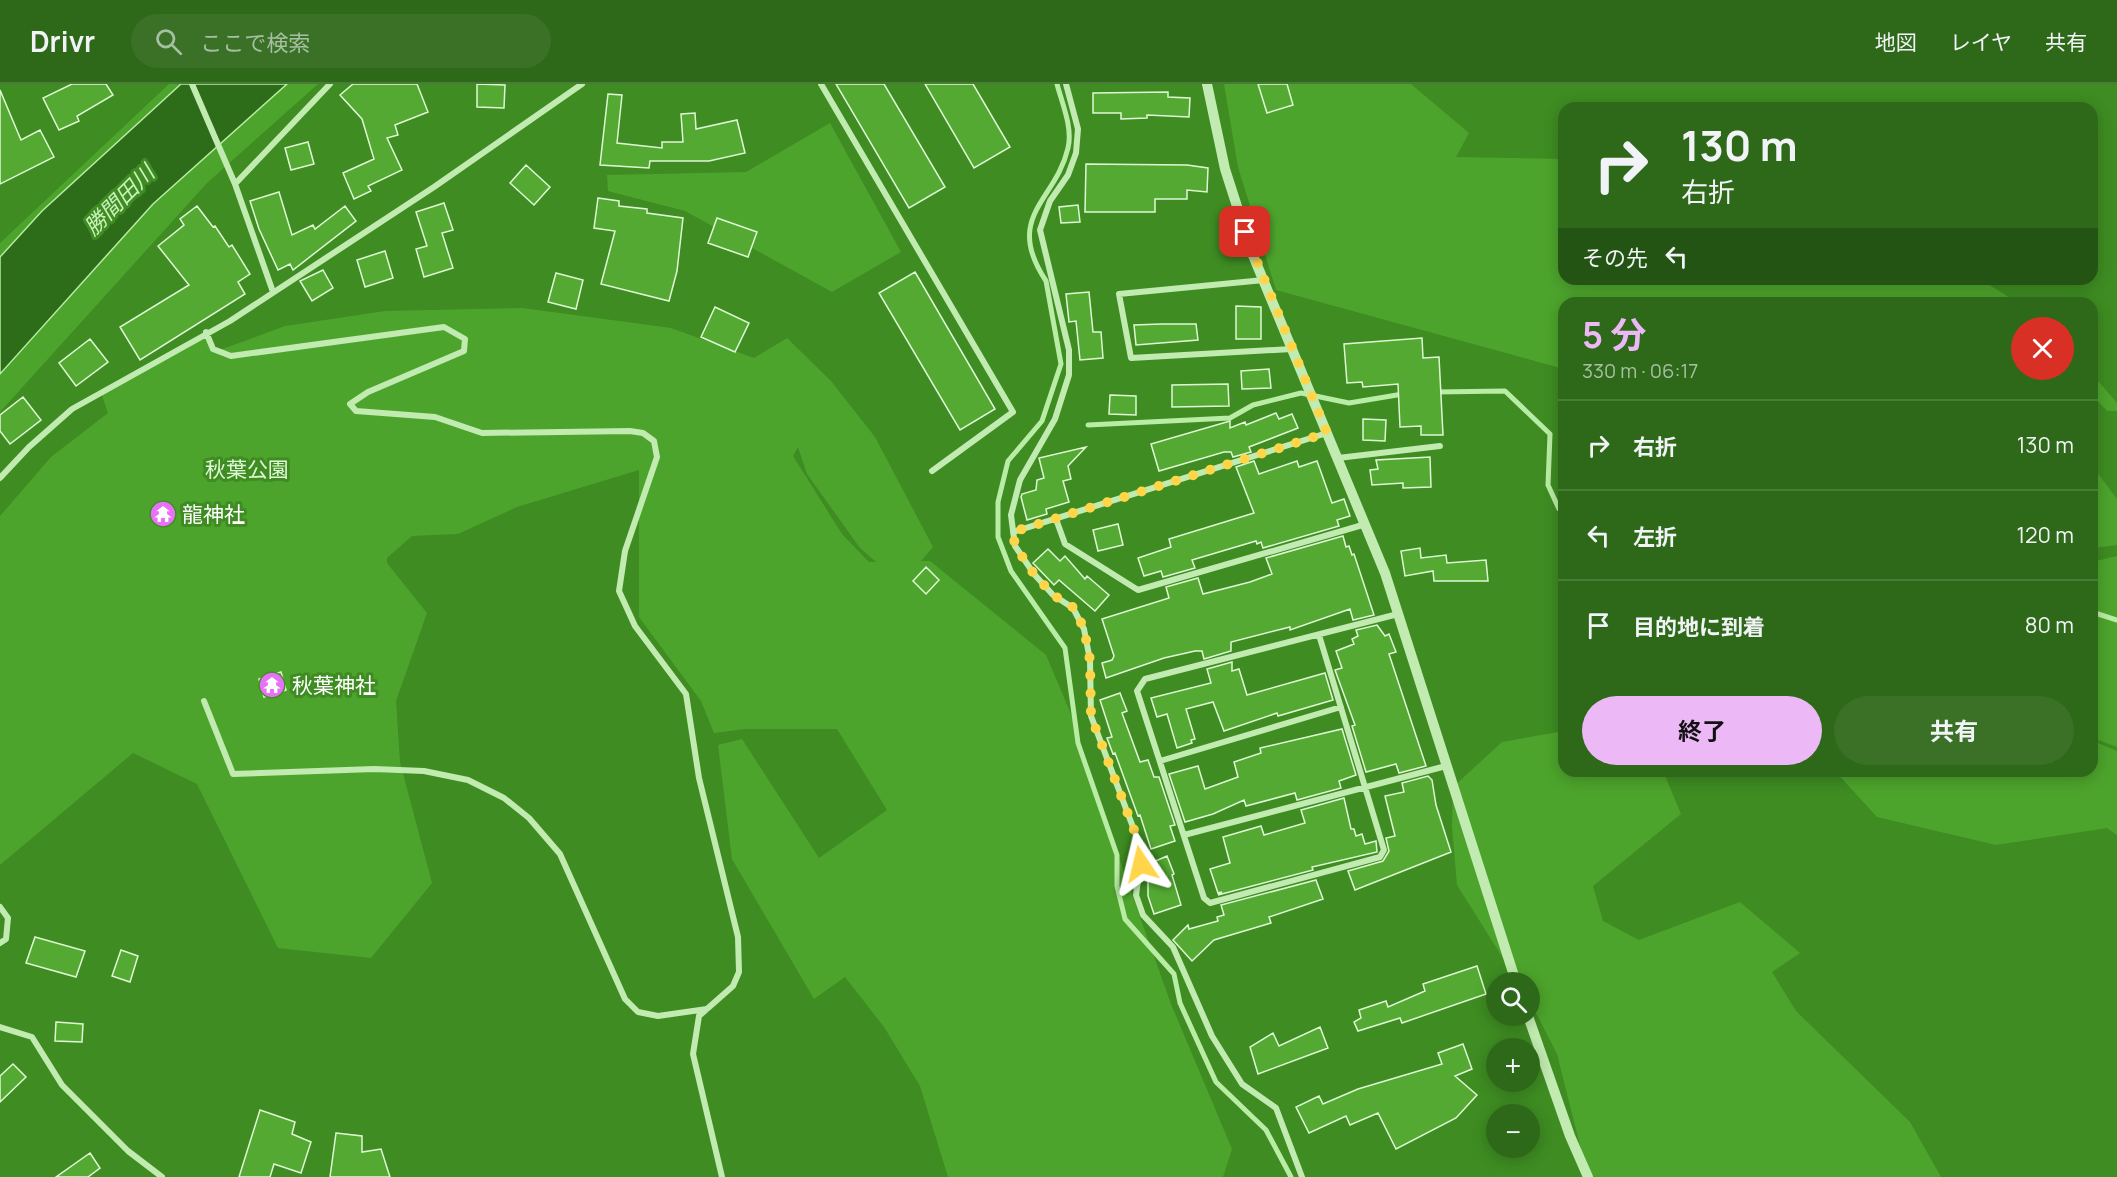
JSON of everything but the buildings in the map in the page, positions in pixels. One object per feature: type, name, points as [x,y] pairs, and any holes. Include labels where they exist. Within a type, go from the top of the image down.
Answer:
[{"type":"street","points":[[192,84],[235,184],[273,292]]},
{"type":"street","points":[[235,184],[330,84]]},
{"type":"street","points":[[0,478],[29,447],[72,410],[181,349],[206,332],[230,321],[434,187],[582,84]]},
{"type":"street","points":[[822,84],[1013,412],[932,471]]},
{"type":"street","points":[[1066,84],[1078,129],[1076,153],[1068,175],[1050,201],[1040,230],[1069,350],[1069,375],[1055,418],[1020,480],[1011,514],[1015,546],[1034,574],[1053,595],[1074,608],[1084,629],[1090,660],[1091,716],[1142,851],[1136,895],[1143,915],[1173,947],[1212,1036],[1242,1084],[1276,1108],[1302,1177]]},
{"type":"street","points":[[1207,84],[1225,169],[1264,280],[1366,524],[1398,614],[1513,972]]},
{"type":"street","points":[[1264,280],[1119,294],[1131,358],[1292,349]]},
{"type":"street","points":[[206,332],[213,350],[231,356],[444,327],[465,339],[464,351],[368,392],[350,404],[356,411],[435,417],[482,433],[630,431],[643,433],[654,441],[657,457],[625,551],[619,591],[635,626],[686,694],[699,778],[738,937],[739,972],[733,986],[699,1016],[693,1054],[722,1177]]},
{"type":"street","points":[[1013,532],[1327,433]]},
{"type":"street","points":[[1338,458],[1440,446]]},
{"type":"street","points":[[1056,519],[1065,544],[1138,590],[1366,524]]},
{"type":"street","points":[[1319,634],[1384,850],[1380,857],[1210,903],[1204,898],[1137,691],[1145,679],[1319,634],[1398,614]]},
{"type":"street","points":[[204,701],[233,774],[374,769],[424,771],[468,780],[504,798],[529,818],[560,854],[625,999],[638,1012],[658,1016],[708,1008]]},
{"type":"street","points":[[1160,761],[1341,707]]},
{"type":"street","points":[[1184,835],[1446,766]]},
{"type":"street","points":[[0,907],[8,918],[6,939],[0,943]]},
{"type":"street","points":[[1532,1026],[1570,1136],[1588,1177]]},
{"type":"street","points":[[0,1027],[32,1038],[62,1085],[128,1151],[162,1177]]},
{"type":"green space","points":[[169,84],[318,84],[207,183],[0,412],[0,243]]},
{"type":"green space","points":[[1224,84],[1411,84],[1469,133],[1456,157],[1558,159],[1558,285],[1990,285],[2008,297],[1558,297],[1558,367],[1276,290],[1238,167]]},
{"type":"green space","points":[[830,123],[901,252],[832,292],[685,211],[608,191],[607,175],[746,172]]},
{"type":"green space","name":"秋葉公園","points":[[522,308],[671,328],[754,358],[787,338],[831,381],[875,437],[933,547],[921,561],[930,561],[1046,655],[1073,719],[1078,743],[1171,1004],[1232,1149],[1223,1177],[948,1177],[920,1086],[884,1027],[845,977],[814,999],[732,859],[718,745],[742,739],[819,858],[887,810],[837,729],[745,729],[714,733],[701,701],[639,617],[639,470],[517,507],[458,534],[412,536],[387,558],[387,563],[427,613],[396,701],[400,762],[432,883],[371,958],[278,948],[197,784],[133,753],[0,865],[0,516],[51,457],[108,413],[101,393],[206,332],[217,351],[285,326],[385,311]],"holes":[[[798,447],[807,474],[860,548],[876,562],[869,562],[842,534],[793,456]]]},
{"type":"green space","points":[[2098,381],[2117,403],[2117,411],[2107,411],[2098,401]]},
{"type":"green space","points":[[2098,474],[2117,499],[2117,545],[2098,547]]},
{"type":"green space","points":[[2117,556],[2117,747],[2098,740],[2098,561]]},
{"type":"green space","points":[[1558,732],[1558,777],[1666,777],[1681,814],[1593,886],[1603,921],[1639,940],[1740,902],[1800,953],[1772,972],[1796,1011],[1910,1122],[1941,1177],[1588,1177],[1557,1054],[1540,1021],[1540,972],[1512,972],[1457,885],[1452,827],[1453,787],[1502,742]]},
{"type":"green space","points":[[2098,743],[2117,751],[2117,835],[2107,828],[1996,845],[1877,817],[1840,777],[2098,777]]},
{"type":"water","name":"勝間田川","points":[[181,84],[287,84],[153,204],[0,374],[0,257],[42,211]]},
{"type":"waterway","points":[[1057,84],[1068,124],[1068,148],[1062,166],[1036,210],[1031,224],[1030,240],[1034,259],[1046,281],[1061,364],[1042,421],[1008,461],[998,502],[998,537],[1011,571],[1065,648],[1078,743],[1117,855],[1117,886],[1125,919],[1174,974],[1180,1003],[1216,1082],[1266,1130],[1291,1177]]},
{"type":"waterway","points":[[1436,392],[1505,391],[1550,434],[1548,485],[1558,507]]},
{"type":"waterway","points":[[1088,425],[1230,418],[1253,405],[1301,393],[1349,403],[1403,394]]},
{"type":"waterway","points":[[2098,614],[2117,620]]},
{"type":"place","name":"龍神社","points":[[163,514]]},
{"type":"place","name":"秋葉神社","points":[[272,685]]},
{"type":"route","points":[[1141,864],[1142,851],[1091,716],[1090,660],[1084,629],[1074,608],[1053,595],[1034,574],[1015,546],[1013,532],[1327,433],[1245,232]]}]
